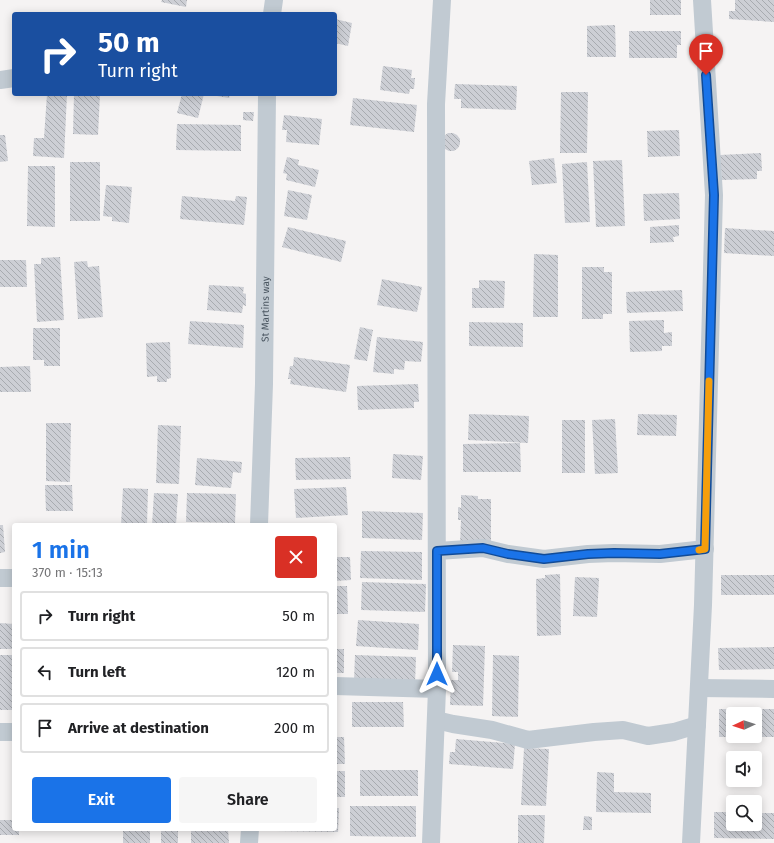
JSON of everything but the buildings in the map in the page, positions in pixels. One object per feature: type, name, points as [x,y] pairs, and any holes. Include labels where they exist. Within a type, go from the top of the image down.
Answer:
[{"type":"street","points":[[272,12],[274,0]]},
{"type":"street","points":[[431,843],[437,689],[436,104],[442,0]]},
{"type":"street","points":[[691,843],[705,549],[714,195],[702,0]]},
{"type":"street","points":[[0,80],[12,78]]},
{"type":"street","name":"St Martins way","points":[[259,523],[264,384],[267,96]]},
{"type":"street","points":[[437,551],[483,548],[508,554],[544,559],[588,554],[660,554],[705,549]]},
{"type":"street","points":[[0,578],[12,578]]},
{"type":"street","points":[[337,686],[437,689]]},
{"type":"street","points":[[699,688],[774,689]]},
{"type":"street","points":[[436,720],[492,730],[528,740],[623,730],[648,736],[674,732],[697,725]]},
{"type":"street","points":[[0,732],[12,732]]},
{"type":"street","points":[[249,843],[250,831]]},
{"type":"slow traffic","points":[[699,550],[705,549],[709,381]]},
{"type":"route","points":[[437,674],[437,551],[483,548],[508,554],[544,559],[588,554],[660,554],[705,549],[714,195],[706,75]]}]
